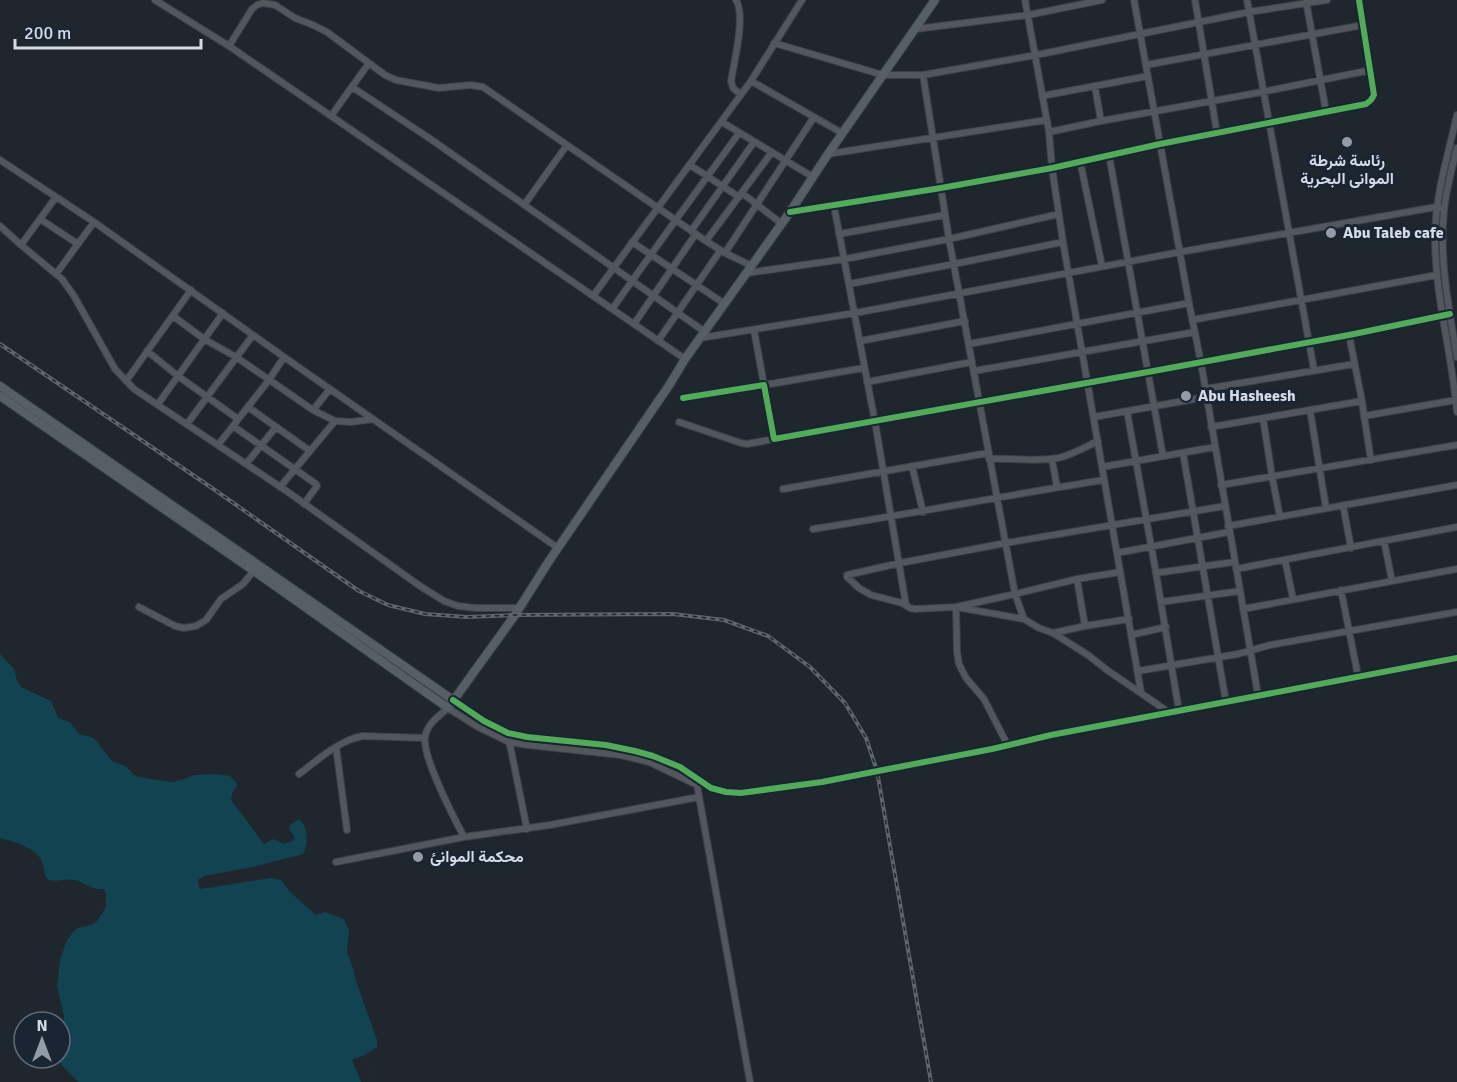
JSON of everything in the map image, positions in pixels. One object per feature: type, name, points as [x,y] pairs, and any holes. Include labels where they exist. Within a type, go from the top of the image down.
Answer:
[{"type":"main road","points":[[0,386],[451,704],[520,608],[685,359],[782,224],[935,0]]},
{"type":"main road","points":[[0,396],[256,568]]},
{"type":"street","points":[[155,0],[229,46],[685,359]]},
{"type":"street","points":[[736,0],[739,6],[739,26],[731,81],[733,88],[740,94]]},
{"type":"street","points":[[593,297],[751,81],[802,0]]},
{"type":"street","points":[[1025,0],[1049,132],[1063,242],[1141,692]]},
{"type":"street","points":[[916,29],[1028,15],[1080,2],[1102,0]]},
{"type":"street","points":[[1134,0],[1188,303],[1201,363],[1258,695]]},
{"type":"street","points":[[1195,0],[1217,133]]},
{"type":"street","points":[[1247,0],[1314,370]]},
{"type":"street","points":[[774,44],[883,75],[923,75],[1036,55],[1249,12],[1327,0]]},
{"type":"street","points":[[790,212],[1052,168],[1160,144],[1366,104],[1374,95],[1359,0]]},
{"type":"street","points":[[229,46],[247,15],[259,2],[275,5],[295,18],[320,28],[385,75],[401,81],[438,87],[470,85],[483,87],[675,221],[749,269],[845,259],[950,239],[1059,214]]},
{"type":"street","points":[[1306,2],[1326,111]]},
{"type":"street","points":[[1146,65],[1363,25]]},
{"type":"street","points":[[331,116],[369,63]]},
{"type":"street","points":[[1049,132],[1371,70]]},
{"type":"street","points":[[923,75],[945,215],[996,497],[1015,594],[1024,619]]},
{"type":"street","points":[[1042,96],[1148,76]]},
{"type":"street","points":[[751,81],[842,133]]},
{"type":"street","points":[[352,87],[615,267],[678,312],[703,335],[754,330],[855,313],[1288,232],[1436,207],[1444,208]]},
{"type":"street","points":[[1095,87],[1101,121]]},
{"type":"street","points":[[1457,115],[1436,207],[1457,357]]},
{"type":"street","points":[[658,341],[757,206],[814,117]]},
{"type":"street","points":[[828,154],[1047,120]]},
{"type":"street","points":[[722,122],[813,177]]},
{"type":"street","points":[[612,309],[739,133]]},
{"type":"street","points":[[634,324],[754,142]]},
{"type":"street","points":[[524,205],[567,145]]},
{"type":"street","points":[[1457,148],[1439,223],[1437,275],[1457,412]]},
{"type":"street","points":[[706,242],[772,152]]},
{"type":"street","points":[[1109,155],[1163,456]]},
{"type":"street","points":[[0,160],[94,222],[558,548]]},
{"type":"street","points":[[1080,161],[1102,266]]},
{"type":"street","points":[[690,165],[782,224]]},
{"type":"street","points":[[21,246],[56,196]]},
{"type":"street","points":[[834,206],[884,471],[906,605]]},
{"type":"street","points":[[839,234],[945,215]]},
{"type":"street","points":[[40,219],[78,244]]},
{"type":"street","points":[[56,274],[94,222]]},
{"type":"street","points":[[0,226],[67,285],[115,369],[134,389],[187,423],[444,601],[458,606],[476,608],[520,608]]},
{"type":"street","points":[[849,284],[1063,242]]},
{"type":"street","points":[[632,243],[725,304]]},
{"type":"street","points":[[1192,320],[1437,275]]},
{"type":"street","points":[[126,381],[191,290]]},
{"type":"street","points":[[969,344],[1188,303]]},
{"type":"street","points":[[158,404],[223,313]]},
{"type":"street","points":[[679,422],[744,443],[774,439],[1201,363],[1450,314]]},
{"type":"street","points":[[173,316],[204,339],[236,357],[313,410],[335,421],[351,422],[373,419]]},
{"type":"street","points":[[860,341],[965,321]]},
{"type":"street","points":[[754,330],[774,439]]},
{"type":"street","points":[[974,371],[1195,332]]},
{"type":"street","points":[[187,423],[253,334]]},
{"type":"street","points":[[1349,335],[1371,460]]},
{"type":"street","points":[[147,351],[238,419]]},
{"type":"street","points":[[218,445],[269,380],[284,357]]},
{"type":"street","points":[[867,382],[972,362]]},
{"type":"street","points":[[1205,389],[1354,364]]},
{"type":"street","points":[[683,398],[864,368]]},
{"type":"street","points":[[313,410],[330,389]]},
{"type":"street","points":[[1094,417],[1206,397]]},
{"type":"street","points":[[1364,416],[1456,400]]},
{"type":"street","points":[[1211,427],[1362,401]]},
{"type":"street","points":[[248,407],[310,451]]},
{"type":"street","points":[[1310,410],[1326,508]]},
{"type":"street","points":[[1127,411],[1179,711]]},
{"type":"street","points":[[1263,418],[1280,517]]},
{"type":"street","points":[[280,487],[335,421]]},
{"type":"street","points":[[233,426],[316,484],[304,504]]},
{"type":"street","points":[[246,464],[276,427]]},
{"type":"street","points":[[783,489],[912,466],[989,456],[1052,459],[1098,441]]},
{"type":"street","points":[[1221,485],[1457,445]]},
{"type":"street","points":[[1102,467],[1215,447]]},
{"type":"street","points":[[1183,453],[1226,702]]},
{"type":"street","points":[[1052,459],[1057,487]]},
{"type":"street","points":[[912,466],[922,512]]},
{"type":"street","points":[[813,529],[1104,480]]},
{"type":"street","points":[[1117,553],[1197,538],[1280,517],[1457,485]]},
{"type":"street","points":[[1343,505],[1351,548]]},
{"type":"street","points":[[1120,572],[1077,579],[956,607],[915,609],[871,595],[859,588],[847,576],[850,573],[1006,543],[1225,506]]},
{"type":"street","points":[[1236,569],[1457,526]]},
{"type":"street","points":[[1384,541],[1392,581]]},
{"type":"street","points":[[1285,560],[1293,599]]},
{"type":"street","points":[[1156,573],[1234,562]]},
{"type":"street","points":[[139,607],[175,626],[184,628],[196,626],[206,620],[222,599],[243,584],[256,568]]},
{"type":"street","points":[[1243,609],[1457,570]]},
{"type":"street","points":[[1077,579],[1085,626]]},
{"type":"street","points":[[1341,590],[1358,676]]},
{"type":"street","points":[[1161,602],[1240,591]]},
{"type":"street","points":[[956,607],[1024,619],[1053,633],[1170,713]]},
{"type":"street","points":[[956,607],[959,664],[966,678],[984,699],[1007,744]]},
{"type":"street","points":[[1138,672],[1218,658],[1270,645],[1457,612]]},
{"type":"street","points":[[1053,633],[1129,620]]},
{"type":"street","points":[[1131,635],[1166,627]]},
{"type":"street","points":[[451,704],[478,727],[509,742],[621,755],[649,762],[699,784],[741,793],[822,782],[992,749],[1007,744],[1457,658]]},
{"type":"street","points":[[451,704],[508,733],[606,745],[653,756],[680,767],[699,784],[699,797],[750,1082]]},
{"type":"street","points":[[451,704],[428,727],[424,738],[427,754],[438,783],[464,837]]},
{"type":"street","points":[[508,733],[527,829]]},
{"type":"street","points":[[299,774],[354,737],[424,738]]},
{"type":"street","points":[[336,747],[347,830]]},
{"type":"street","points":[[336,862],[464,837],[527,829],[699,797]]},
{"type":"water","points":[[0,654],[14,669],[21,687],[51,701],[58,718],[70,722],[79,734],[94,738],[112,761],[127,767],[133,774],[171,782],[195,775],[230,776],[237,785],[231,800],[264,844],[273,839],[284,844],[292,841],[295,837],[289,826],[299,819],[302,822],[307,836],[303,854],[204,876],[198,880],[199,888],[271,878],[281,880],[291,893],[316,915],[325,912],[344,919],[349,931],[347,952],[377,1040],[377,1047],[365,1055],[376,1082],[78,1082],[67,1070],[72,1070],[72,1010],[63,1010],[57,986],[60,960],[67,940],[74,931],[94,924],[98,920],[106,907],[106,893],[103,889],[96,889],[75,880],[49,880],[46,878],[42,862],[37,854],[22,845],[0,838]]},
{"type":"pier","points":[[365,1055],[376,1082],[361,1082],[352,1060]]},
{"type":"railway","points":[[0,344],[359,591],[388,605],[425,614],[467,617],[673,614],[724,620],[768,636],[810,667],[845,703],[866,738],[877,771],[931,1082]]},
{"type":"cycle path","points":[[790,212],[1052,168],[1160,144],[1366,104],[1374,95],[1359,0]]},
{"type":"cycle path","points":[[683,398],[764,385],[774,439],[1349,335],[1450,314]]},
{"type":"cycle path","points":[[453,700],[484,721],[508,733],[606,745],[635,751],[680,767],[711,788],[741,793],[822,782],[992,749],[1051,735],[1457,658]]},
{"type":"place","name":"رئاسة شرطة الموانى البحرية","points":[[1347,142]]},
{"type":"place","name":"Abu Taleb cafe","points":[[1331,233]]},
{"type":"place","name":"Abu Hasheesh","points":[[1186,396]]},
{"type":"place","name":"محكمة الموانئ","points":[[418,857]]}]
